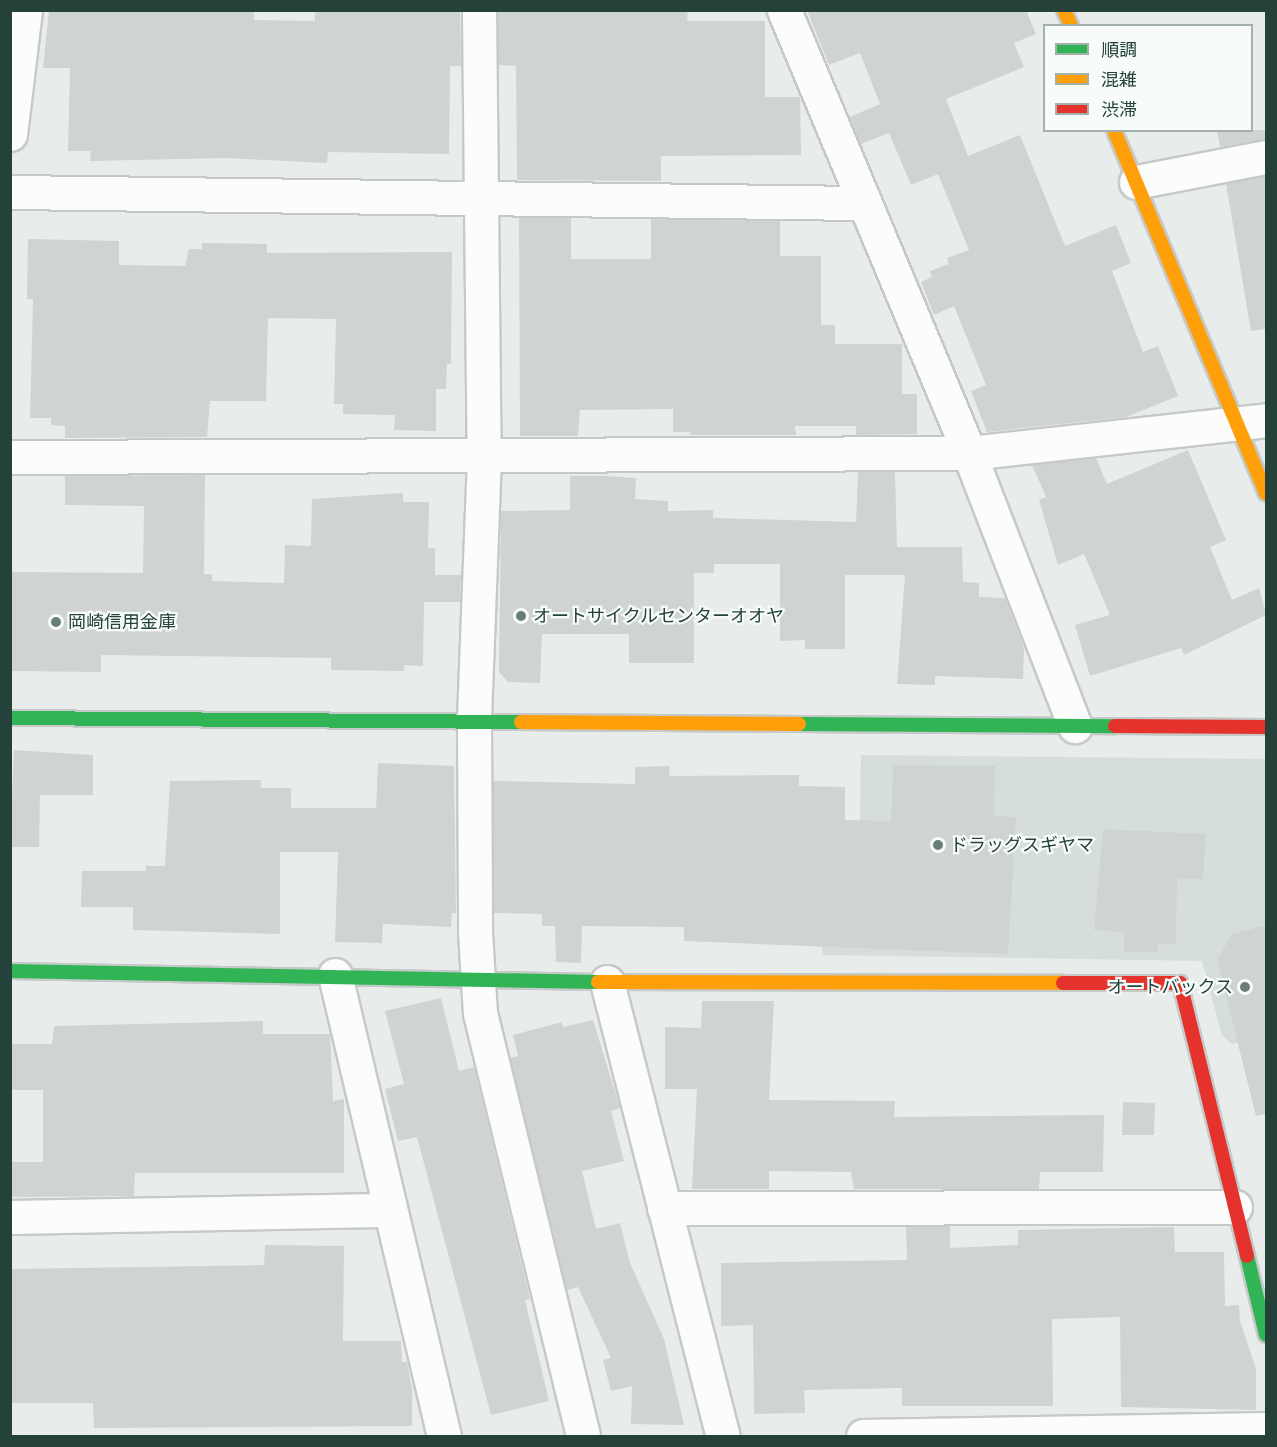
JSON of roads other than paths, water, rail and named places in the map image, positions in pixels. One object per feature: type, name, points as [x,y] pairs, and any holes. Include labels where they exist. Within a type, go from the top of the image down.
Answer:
[{"type":"street","points":[[10,134],[25,10]]},
{"type":"street","points":[[479,10],[483,456],[474,722],[480,1013],[583,1437]]},
{"type":"street","points":[[784,10],[969,453],[1075,726]]},
{"type":"street","points":[[1064,10],[1070,24]]},
{"type":"street","points":[[1115,132],[1136,182],[1253,422],[1266,493]]},
{"type":"street","points":[[1136,182],[1266,157]]},
{"type":"street","points":[[10,192],[863,203]]},
{"type":"street","points":[[10,457],[969,453],[1253,422]]},
{"type":"street","points":[[10,718],[1266,727]]},
{"type":"street","points":[[10,971],[335,975],[607,982],[1180,983],[1266,1335]]},
{"type":"street","points":[[335,975],[444,1437]]},
{"type":"street","points":[[607,982],[723,1437]]},
{"type":"street","points":[[664,1208],[1235,1207]]},
{"type":"street","points":[[10,1217],[390,1210]]},
{"type":"street","points":[[864,1437],[1266,1429]]},
{"type":"place","name":"オートサイクルセンターオオヤ","points":[[521,616]]},
{"type":"place","name":"岡崎信用金庫","points":[[56,622]]},
{"type":"place","name":"ドラッグスギヤマ","points":[[938,845]]},
{"type":"place","name":"オートバックス","points":[[1245,987]]}]
